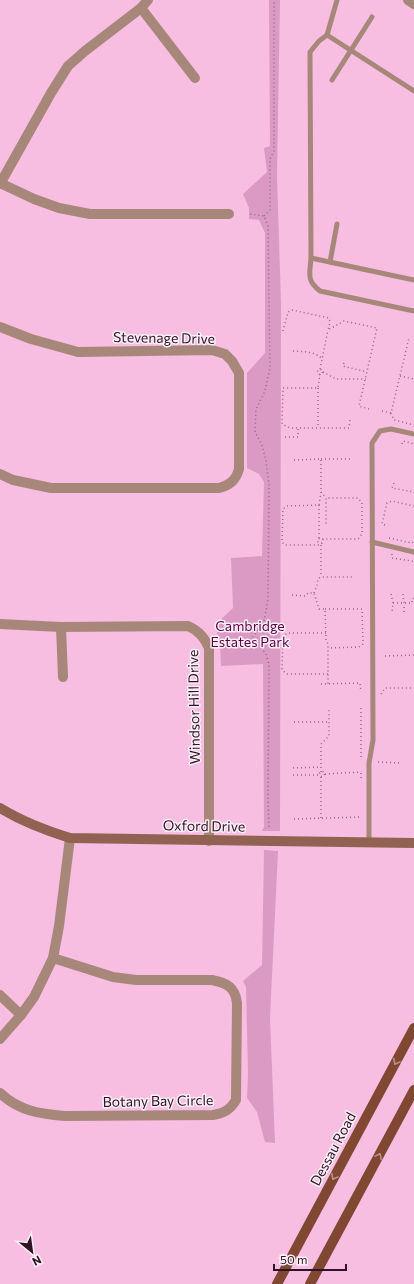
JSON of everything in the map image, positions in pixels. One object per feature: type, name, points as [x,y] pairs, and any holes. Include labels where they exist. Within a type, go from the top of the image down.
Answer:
[{"type":"main road","name":"Dessau Road","points":[[277,1284],[414,1028]]},
{"type":"main road","points":[[310,1284],[414,1090]]},
{"type":"street","points":[[408,0],[414,4]]},
{"type":"street","points":[[195,78],[145,4],[68,66],[50,93],[0,183],[34,199],[59,208],[90,214],[229,214]]},
{"type":"street","name":"Stevenage Drive","points":[[0,327],[31,340],[78,352],[212,350],[225,354],[232,361],[238,373],[239,469],[237,476],[233,481],[226,486],[219,488],[51,488],[12,480],[0,474]]},
{"type":"street","name":"Windsor Hill Drive","points":[[0,624],[61,627],[188,626],[196,630],[204,638],[209,648],[209,841]]},
{"type":"street","points":[[61,627],[63,676]]},
{"type":"street","name":"Oxford Drive","points":[[0,808],[16,818],[40,829],[70,838],[209,841],[370,841],[414,843]]},
{"type":"street","points":[[0,1039],[21,1015],[34,997],[53,958],[59,926],[70,838]]},
{"type":"street","name":"Botany Bay Circle","points":[[0,1093],[24,1109],[65,1116],[213,1115],[230,1109],[236,1100],[237,1003],[233,990],[228,985],[212,980],[136,980],[113,977],[53,958]]},
{"type":"street","points":[[0,995],[21,1015]]},
{"type":"lane","points":[[337,0],[328,35],[319,41],[310,52],[310,280],[313,285],[320,290],[414,311]]},
{"type":"lane","points":[[332,80],[372,17]]},
{"type":"lane","points":[[328,35],[414,91]]},
{"type":"lane","points":[[330,262],[337,224]]},
{"type":"lane","points":[[311,258],[414,280]]},
{"type":"lane","points":[[370,841],[369,763],[373,740],[372,443],[380,431],[391,429],[414,434]]},
{"type":"lane","points":[[372,542],[414,552]]},
{"type":"path","points":[[264,216],[270,210],[270,159],[274,151],[274,0]]},
{"type":"path","points":[[250,214],[264,216]]},
{"type":"path","points":[[218,647],[238,646],[252,638],[264,621],[268,600],[269,485],[262,445],[255,432],[256,409],[265,391],[270,368],[268,226],[264,216]]},
{"type":"path","points":[[283,331],[288,312],[292,310],[328,318],[330,322],[320,369],[318,372],[320,374],[318,388],[318,428]]},
{"type":"path","points":[[328,330],[344,321],[377,328],[359,406],[369,408]]},
{"type":"path","points":[[409,338],[391,413],[394,420],[414,425]]},
{"type":"path","points":[[293,351],[318,354],[322,359]]},
{"type":"path","points":[[344,363],[343,366],[367,372]]},
{"type":"path","points":[[320,369],[336,379],[366,379]]},
{"type":"path","points":[[400,376],[414,379]]},
{"type":"path","points":[[318,388],[283,388],[282,424],[290,428],[349,428],[350,420]]},
{"type":"path","points":[[382,411],[391,413]]},
{"type":"path","points":[[249,420],[256,420]]},
{"type":"path","points":[[285,437],[298,437],[298,428]]},
{"type":"path","points":[[402,444],[403,441],[414,444]]},
{"type":"path","points":[[321,544],[318,542],[322,459]]},
{"type":"path","points":[[294,460],[351,459]]},
{"type":"path","points":[[394,484],[392,488],[414,492]]},
{"type":"path","points":[[321,492],[326,498],[326,524],[328,524]]},
{"type":"path","points":[[319,538],[358,539],[362,534],[362,503],[358,498],[326,498]]},
{"type":"path","points":[[385,525],[382,524],[387,503],[392,501],[414,506]]},
{"type":"path","points":[[319,505],[287,506],[282,509],[282,542],[285,545],[321,544]]},
{"type":"path","points":[[387,537],[412,543],[414,541]]},
{"type":"path","points":[[323,539],[324,541],[321,544],[321,577],[318,579],[314,593],[319,609],[362,609],[363,644],[359,647],[328,648]]},
{"type":"path","points":[[392,554],[392,558],[412,561],[414,563]]},
{"type":"path","points":[[321,577],[352,577]]},
{"type":"path","points":[[292,595],[305,596],[308,593],[314,593]]},
{"type":"path","points":[[391,594],[393,603],[392,612]]},
{"type":"path","points":[[403,594],[404,612]]},
{"type":"path","points":[[393,603],[412,603],[412,598],[414,598]]},
{"type":"path","points":[[325,609],[326,640],[328,644],[328,684]]},
{"type":"path","points":[[326,633],[287,633],[283,637],[282,670],[286,674],[328,674]]},
{"type":"path","points":[[252,638],[266,654],[269,665],[269,829]]},
{"type":"path","points":[[385,656],[414,655]]},
{"type":"path","points":[[321,684],[360,683],[360,692]]},
{"type":"path","points":[[380,694],[385,688],[414,688]]},
{"type":"path","points":[[361,708],[361,788]]},
{"type":"path","points":[[321,818],[321,744],[329,736],[329,709]]},
{"type":"path","points":[[294,722],[329,722]]},
{"type":"path","points":[[378,762],[401,763]]},
{"type":"path","points":[[293,768],[322,767]]},
{"type":"path","points":[[322,772],[325,774]]},
{"type":"path","points":[[293,775],[324,776],[325,774],[361,773]]},
{"type":"path","points":[[294,819],[361,817]]},
{"type":"green space","name":"Cambridge Estates Park","points":[[269,0],[280,0],[277,176],[281,303],[280,831],[262,831],[264,827],[263,664],[221,666],[220,644],[215,625],[233,608],[231,558],[262,556],[264,482],[259,474],[247,468],[247,373],[265,353],[265,233],[259,220],[249,219],[249,208],[243,194],[267,172],[264,148],[270,146]]},
{"type":"green space","points":[[264,850],[278,851],[270,1018],[275,1143],[265,1142],[257,1112],[247,1098],[248,1073],[246,987],[243,981],[262,965]]}]
